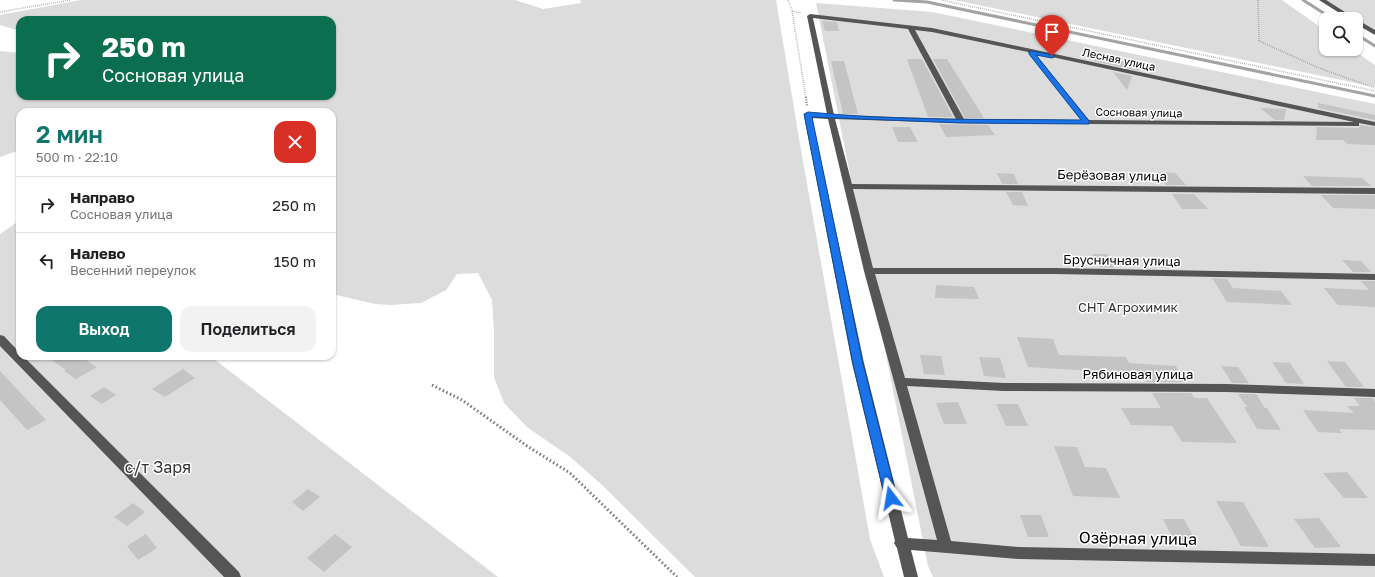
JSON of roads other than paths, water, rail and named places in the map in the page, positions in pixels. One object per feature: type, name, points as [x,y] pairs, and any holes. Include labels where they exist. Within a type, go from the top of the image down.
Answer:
[{"type":"street","points":[[1322,0],[1341,12]]},
{"type":"street","name":"Лесная улица","points":[[831,117],[810,16],[910,27],[1375,124]]},
{"type":"street","points":[[1363,25],[1375,33]]},
{"type":"street","points":[[910,27],[961,121]]},
{"type":"street","points":[[1037,53],[1031,53],[1087,122]]},
{"type":"street","name":"Сосновая улица","points":[[901,543],[858,364],[808,114],[831,117],[961,121],[1375,124]]},
{"type":"street","points":[[831,117],[869,271],[946,547]]},
{"type":"street","name":"Берёзовая улица","points":[[848,186],[1375,191]]},
{"type":"street","name":"Брусничная улица","points":[[869,271],[1054,271],[1105,274],[1375,277]]},
{"type":"street","points":[[0,339],[16,355]]},
{"type":"street","points":[[21,360],[234,577]]},
{"type":"street","name":"Рябиновая улица","points":[[900,382],[1004,387],[1227,388],[1375,393]]},
{"type":"street","points":[[901,543],[911,577]]},
{"type":"street","name":"Озёрная улица","points":[[901,543],[1019,553],[1375,560]]},
{"type":"waterway","points":[[894,0],[927,2],[1375,96]]},
{"type":"waterway","points":[[1303,0],[1322,12]]},
{"type":"waterway","points":[[1363,38],[1375,46]]},
{"type":"park label","name":"СНТ Агрохимик","points":[[1128,307]]},
{"type":"park label","name":"с/т Заря","points":[[158,467]]}]
